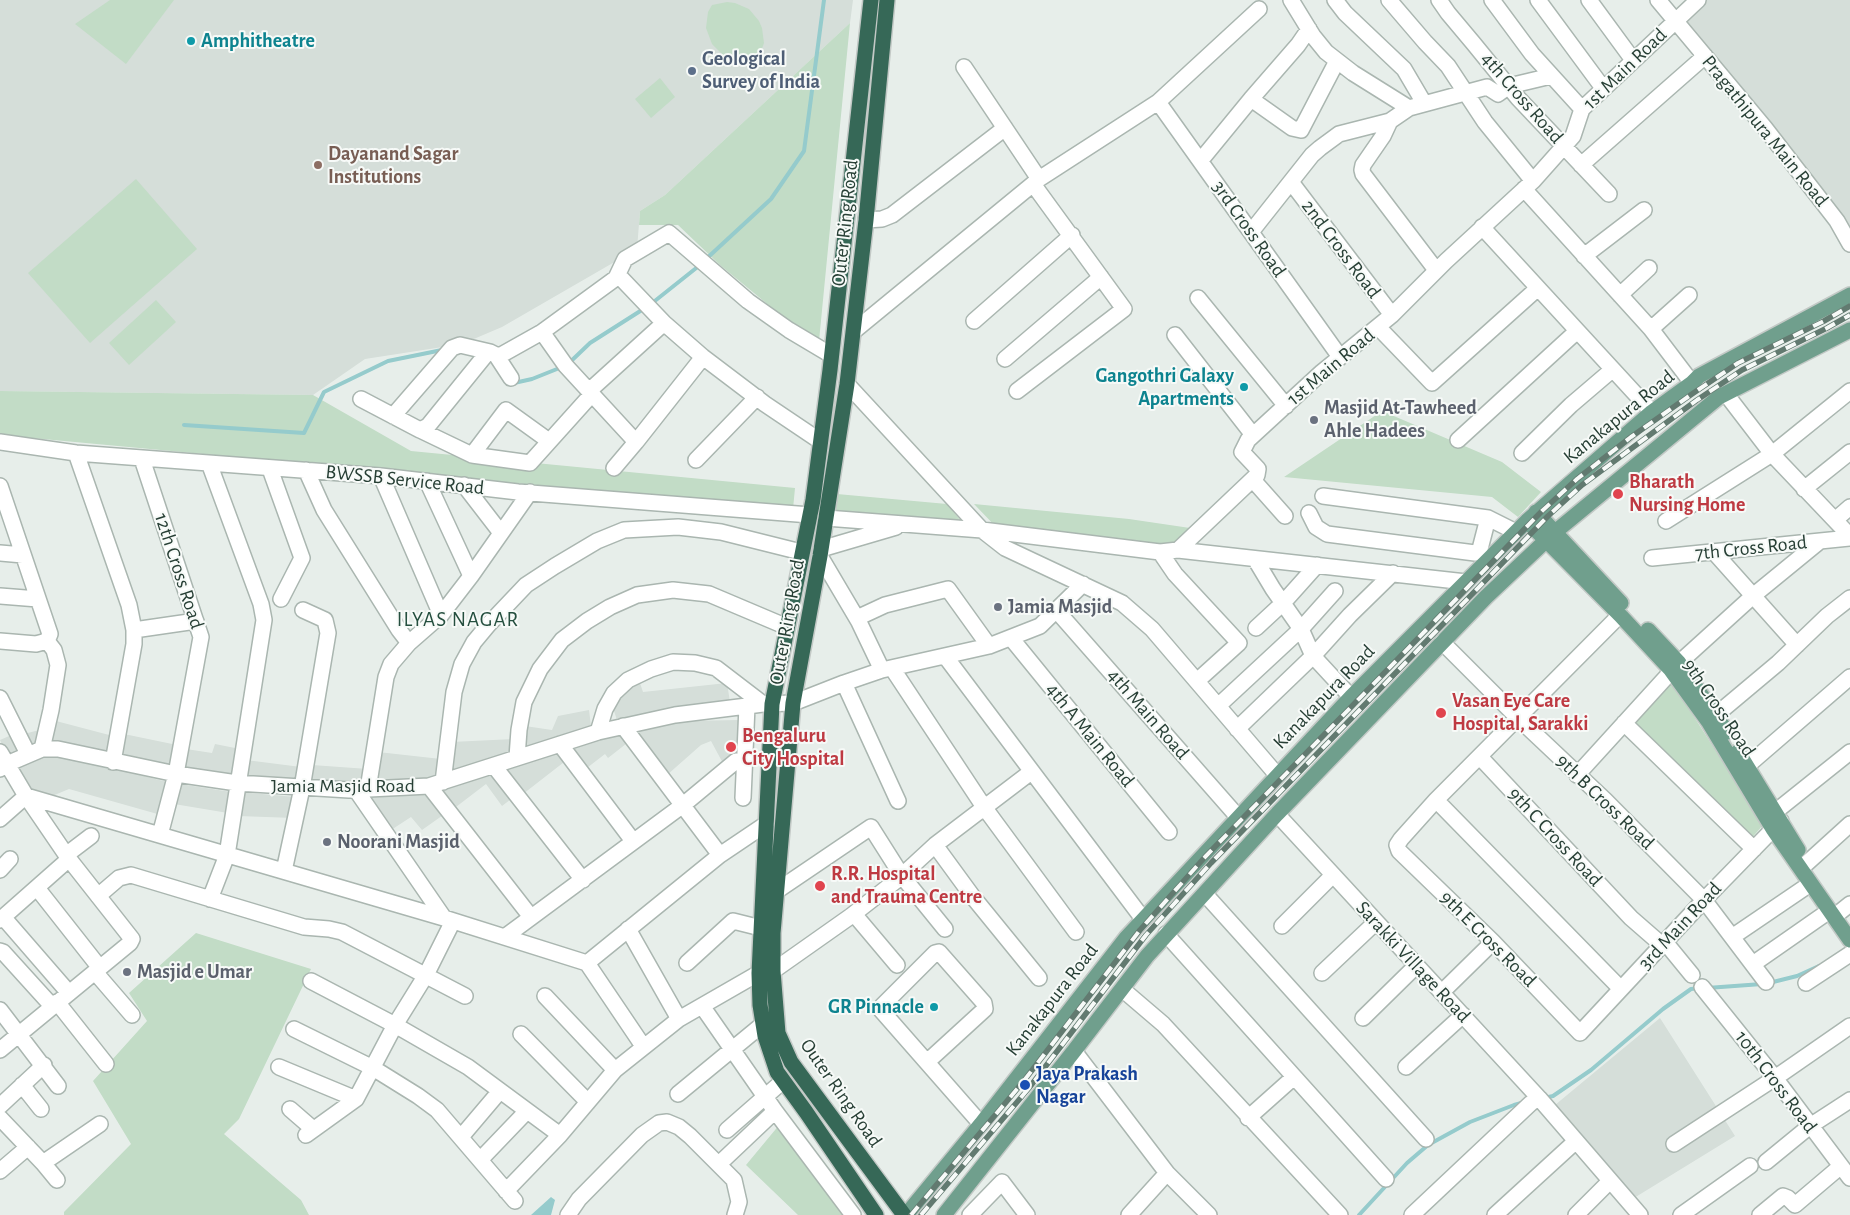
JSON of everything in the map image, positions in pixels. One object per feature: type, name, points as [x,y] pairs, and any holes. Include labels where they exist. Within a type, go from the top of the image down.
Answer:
[{"type":"highway","name":"Outer Ring Road","points":[[871,0],[831,355],[810,514],[787,628],[768,704],[766,824],[761,928],[766,972],[778,1033],[791,1062],[905,1215]]},
{"type":"highway","name":"Outer Ring Road","points":[[876,1215],[777,1072],[765,1036],[760,1005],[773,933],[778,890],[793,703],[826,518],[854,331],[887,0]]},
{"type":"main road","name":"Kanakapura Road","points":[[905,1215],[981,1124],[1126,938],[1143,919],[1351,697],[1532,517],[1652,412],[1700,376],[1850,295]]},
{"type":"main road","points":[[944,1215],[1166,934],[1277,814],[1486,597],[1550,536],[1719,397],[1850,330]]},
{"type":"main road","name":"9th Cross Road","points":[[1532,517],[1675,666],[1716,715],[1747,766],[1810,884],[1840,909],[1850,940]]},
{"type":"main road","name":"9th Cross Road","points":[[1550,536],[1620,615],[1675,666],[1708,721],[1850,925]]},
{"type":"street","points":[[1291,0],[1309,30],[1326,52],[1336,61],[1409,108]]},
{"type":"street","points":[[1335,0],[1345,13],[1404,68],[1424,103]]},
{"type":"street","points":[[1389,0],[1448,66],[1528,185],[1584,256],[1651,330],[1692,383]]},
{"type":"street","name":"4th Cross Road","points":[[1439,0],[1518,98],[1608,194]]},
{"type":"street","points":[[1492,0],[1532,54],[1582,109]]},
{"type":"street","points":[[1538,0],[1604,88]]},
{"type":"street","points":[[1589,0],[1633,60]]},
{"type":"street","name":"Pragathipura Main Road","points":[[1658,0],[1765,128],[1837,220],[1850,244]]},
{"type":"street","name":"1st Main Road","points":[[1253,480],[1258,469],[1242,452],[1248,440],[1340,357],[1392,315],[1436,270],[1528,185],[1573,136],[1582,109],[1698,0]]},
{"type":"street","points":[[854,331],[1036,182],[1158,102],[1259,9]]},
{"type":"street","points":[[1201,160],[1309,30]]},
{"type":"street","points":[[1581,165],[1704,56]]},
{"type":"street","points":[[1301,130],[1336,61]]},
{"type":"street","points":[[964,67],[1005,128],[1036,182],[1124,309],[1017,391]]},
{"type":"street","points":[[1251,232],[1312,156],[1339,134],[1390,121],[1409,108],[1424,103],[1489,87],[1498,94],[1510,86],[1551,76]]},
{"type":"street","points":[[1251,99],[1292,128],[1301,130],[1324,146]]},
{"type":"street","name":"3rd Cross Road","points":[[1158,102],[1340,357]]},
{"type":"street","points":[[1390,121],[1362,170],[1436,270]]},
{"type":"street","points":[[866,220],[882,219],[892,215],[1005,128]]},
{"type":"street","name":"2nd Cross Road","points":[[1291,182],[1392,315]]},
{"type":"street","points":[[1584,256],[1644,210]]},
{"type":"street","points":[[1482,227],[1576,332],[1652,412]]},
{"type":"street","points":[[393,416],[450,351],[460,346],[501,355],[542,332],[616,278],[625,259],[669,233],[708,268],[789,330],[831,355]]},
{"type":"street","points":[[974,321],[1072,235]]},
{"type":"street","points":[[1620,295],[1648,268]]},
{"type":"street","points":[[1005,359],[1102,277]]},
{"type":"street","points":[[616,278],[621,278],[625,281],[664,324],[703,358],[820,441]]},
{"type":"street","points":[[1378,327],[1432,383],[1538,288]]},
{"type":"street","points":[[1651,330],[1689,295]]},
{"type":"street","points":[[1198,298],[1286,406]]},
{"type":"street","points":[[361,399],[472,455],[530,463],[549,442],[587,388],[664,324]]},
{"type":"street","points":[[542,332],[561,359],[636,442]]},
{"type":"street","points":[[1458,440],[1576,332]]},
{"type":"street","points":[[1175,335],[1253,435]]},
{"type":"street","points":[[420,430],[428,426],[476,367],[491,353]]},
{"type":"street","points":[[491,353],[511,378]]},
{"type":"street","points":[[614,468],[703,358]]},
{"type":"street","points":[[1522,453],[1571,405],[1612,370]]},
{"type":"street","points":[[847,384],[982,530],[1005,548],[1122,603],[1152,629],[1277,775]]},
{"type":"street","points":[[1666,521],[1772,454],[1850,391]]},
{"type":"street","points":[[1726,394],[1772,454],[1850,537]]},
{"type":"street","points":[[696,460],[756,397]]},
{"type":"street","points":[[472,455],[506,410],[549,442]]},
{"type":"street","name":"BWSSB Service Road","points":[[0,442],[76,453],[142,459],[381,476],[530,492],[810,514]]},
{"type":"street","points":[[1804,489],[1850,452]]},
{"type":"street","points":[[76,453],[129,605],[134,630],[134,644],[113,762]]},
{"type":"street","name":"12th Cross Road","points":[[142,459],[201,637],[176,774],[160,834]]},
{"type":"street","points":[[209,463],[263,614],[263,627],[227,854],[210,899]]},
{"type":"street","points":[[270,469],[302,558],[281,599]]},
{"type":"street","points":[[306,470],[324,510],[409,643]]},
{"type":"street","points":[[381,476],[441,615]]},
{"type":"street","points":[[1178,550],[1253,480],[1285,516]]},
{"type":"street","points":[[427,481],[471,576]]},
{"type":"street","points":[[464,484],[501,533]]},
{"type":"street","points":[[0,486],[5,511],[23,555],[50,634],[47,641]]},
{"type":"street","points":[[449,919],[362,789],[390,664],[409,643],[441,615],[530,492]]},
{"type":"street","points":[[1323,496],[1486,525],[1511,538]]},
{"type":"street","points":[[1835,520],[1850,507]]},
{"type":"street","points":[[1309,513],[1316,528],[1327,534],[1475,553],[1480,549],[1486,525]]},
{"type":"street","points":[[826,518],[982,530],[1160,552],[1178,550],[1466,582]]},
{"type":"street","points":[[905,524],[820,553],[887,669],[984,807],[1076,932]]},
{"type":"street","points":[[531,917],[436,784],[454,692],[462,664],[474,642],[526,585],[597,541],[624,530],[678,527],[721,532],[801,552]]},
{"type":"street","name":"7th Cross Road","points":[[1652,558],[1850,537]]},
{"type":"street","points":[[1577,775],[1675,666],[1754,595],[1820,541]]},
{"type":"street","points":[[1160,552],[1175,574],[1239,643],[1198,681]]},
{"type":"street","points":[[1714,552],[1797,645]]},
{"type":"street","points":[[0,553],[23,555]]},
{"type":"street","points":[[1255,559],[1301,628],[1313,656],[1351,697]]},
{"type":"street","points":[[1256,628],[1283,603],[1317,565]]},
{"type":"street","points":[[1237,729],[1313,656],[1350,615],[1393,573]]},
{"type":"street","name":"Jamia Masjid Road","points":[[35,751],[58,749],[113,762],[237,784],[362,789],[436,784],[598,732],[675,714],[793,703],[887,669],[989,646],[1040,626],[1083,584]]},
{"type":"street","points":[[857,618],[885,605],[948,589],[989,646]]},
{"type":"street","points":[[517,757],[524,702],[540,669],[562,640],[610,607],[637,595],[674,590],[709,594],[787,628]]},
{"type":"street","points":[[1218,706],[1301,628],[1335,591]]},
{"type":"street","points":[[0,596],[38,599]]},
{"type":"street","points":[[1716,715],[1797,645],[1827,616],[1850,598]]},
{"type":"street","points":[[284,871],[302,788],[328,633],[325,620],[303,610]]},
{"type":"street","name":"4th Main Road","points":[[1057,610],[1238,817]]},
{"type":"street","points":[[1620,615],[1436,800],[1621,989]]},
{"type":"street","points":[[134,630],[196,621]]},
{"type":"street","name":"4th A Main Road","points":[[1011,638],[1169,832]]},
{"type":"street","points":[[0,641],[36,644],[47,641]]},
{"type":"street","points":[[35,751],[51,710],[58,665],[54,650],[47,641]]},
{"type":"street","name":"9th B Cross Road","points":[[1442,642],[1518,718],[1606,801],[1704,900],[1766,982]]},
{"type":"street","points":[[945,656],[1143,919]]},
{"type":"street","points":[[598,732],[605,710],[614,693],[628,680],[651,669],[673,662],[695,663],[716,668],[768,704]]},
{"type":"street","points":[[1747,766],[1850,677]]},
{"type":"street","points":[[844,683],[898,802]]},
{"type":"street","points":[[0,698],[35,751]]},
{"type":"street","points":[[743,798],[747,706]]},
{"type":"street","points":[[1624,723],[1754,848]]},
{"type":"street","points":[[623,726],[720,855]]},
{"type":"street","points":[[560,744],[633,841]]},
{"type":"street","points":[[0,1050],[130,944],[132,939],[68,857],[2,762],[35,751]]},
{"type":"street","name":"3rd Main Road","points":[[1580,1033],[1754,848],[1776,820],[1850,752]]},
{"type":"street","name":"9th C Cross Road","points":[[1480,757],[1630,918],[1663,944],[1692,975]]},
{"type":"street","points":[[506,936],[683,805],[736,760]]},
{"type":"street","points":[[494,766],[583,880]]},
{"type":"street","points":[[294,1029],[373,1068],[437,1110],[510,1196],[615,1070],[643,1046],[679,1020],[766,972],[854,914],[902,876],[935,845],[1031,772]]},
{"type":"street","points":[[0,818],[26,796]]},
{"type":"street","points":[[26,796],[449,919],[587,963],[643,1046]]},
{"type":"street","name":"9th E Cross Road","points":[[1436,800],[1397,845],[1399,851],[1493,942],[1580,1033]]},
{"type":"street","name":"Sarakki Village Road","points":[[1277,814],[1544,1104]]},
{"type":"street","points":[[587,963],[720,855],[766,824]]},
{"type":"street","points":[[1806,863],[1850,824]]},
{"type":"street","points":[[778,890],[871,827],[902,876],[945,929]]},
{"type":"street","points":[[91,836],[37,888],[3,913],[59,1000],[106,1064]]},
{"type":"street","points":[[935,845],[978,903],[1039,978]]},
{"type":"street","points":[[1282,926],[1333,875]]},
{"type":"street","points":[[98,896],[119,878],[131,876],[304,927],[342,932],[465,996]]},
{"type":"street","points":[[1732,937],[1810,884]]},
{"type":"street","points":[[37,888],[132,1016]]},
{"type":"street","points":[[1205,894],[1426,1139]]},
{"type":"street","points":[[1753,964],[1840,909]]},
{"type":"street","points":[[854,914],[897,965]]},
{"type":"street","points":[[290,1109],[309,1132],[356,1099],[395,1025],[426,975],[449,919]]},
{"type":"street","points":[[687,963],[733,921],[761,928]]},
{"type":"street","points":[[1322,973],[1376,922]]},
{"type":"street","points":[[628,929],[679,1020]]},
{"type":"street","points":[[1166,934],[1386,1179]]},
{"type":"street","points":[[1442,992],[1493,942]]},
{"type":"street","points":[[1,950],[59,1000]]},
{"type":"street","points":[[927,1062],[985,1009],[984,1004],[939,952],[935,953],[881,1008],[882,1013],[981,1124]]},
{"type":"street","points":[[1806,983],[1850,954]]},
{"type":"street","points":[[1363,1018],[1417,965]]},
{"type":"street","points":[[311,981],[395,1025],[468,1067],[560,1135]]},
{"type":"street","name":"10th Cross Road","points":[[1702,987],[1775,1078],[1846,1172]]},
{"type":"street","points":[[1122,989],[1163,1024],[1248,1118],[1340,1215]]},
{"type":"street","points":[[545,996],[615,1070]]},
{"type":"street","points":[[702,1006],[775,1111],[853,1215]]},
{"type":"street","points":[[0,1010],[58,1086]]},
{"type":"street","points":[[1406,1067],[1463,1015]]},
{"type":"street","points":[[678,1094],[763,1024]]},
{"type":"street","points":[[1674,1144],[1850,1026]]},
{"type":"street","points":[[521,1034],[588,1102]]},
{"type":"street","points":[[1074,1052],[1167,1173],[1209,1215]]},
{"type":"street","points":[[0,1106],[44,1066]]},
{"type":"street","points":[[279,1067],[356,1099]]},
{"type":"street","points":[[1248,1118],[1294,1077]]},
{"type":"street","points":[[727,1130],[783,1080]]},
{"type":"street","points":[[22,1085],[41,1109]]},
{"type":"street","points":[[461,1137],[500,1091]]},
{"type":"street","points":[[1766,1162],[1810,1126],[1850,1100]]},
{"type":"street","points":[[1412,1215],[1531,1103],[1544,1104],[1640,1215]]},
{"type":"street","points":[[480,1160],[527,1111]]},
{"type":"street","points":[[719,1164],[775,1111]]},
{"type":"street","points":[[0,1118],[57,1180]]},
{"type":"street","points":[[568,1215],[579,1199],[642,1135],[659,1122],[667,1122],[679,1127],[734,1180],[739,1202],[735,1215]]},
{"type":"street","points":[[43,1163],[100,1124]]},
{"type":"street","points":[[1495,1215],[1576,1141]]},
{"type":"street","points":[[0,1171],[28,1147]]},
{"type":"street","points":[[1681,1215],[1750,1166]]},
{"type":"street","points":[[1760,1215],[1783,1196],[1788,1198],[1799,1210],[1846,1172]]},
{"type":"street","points":[[1129,1215],[1167,1173]]},
{"type":"street","points":[[1576,1215],[1610,1181]]},
{"type":"street","points":[[970,1215],[1002,1182],[1027,1215]]},
{"type":"shaded area","name":"Dayanand Sagar Institutions","points":[[0,0],[853,0],[850,23],[665,195],[640,211],[637,249],[502,327],[462,344],[365,359],[313,395],[0,391]]},
{"type":"shaded area","points":[[1701,0],[1850,0],[1850,230],[1834,205],[1679,19]]},
{"type":"shaded area","points":[[639,680],[643,692],[727,683],[730,702],[669,709],[617,720],[611,702]]},
{"type":"shaded area","points":[[589,710],[591,726],[520,751],[525,726],[552,730],[558,716]]},
{"type":"shaded area","points":[[740,720],[743,751],[725,767],[711,741],[701,745],[667,775],[632,731],[683,721]]},
{"type":"shaded area","points":[[56,721],[113,736],[108,755],[50,741]]},
{"type":"shaded area","points":[[43,729],[42,745],[30,749],[24,734]]},
{"type":"shaded area","points":[[623,731],[631,740],[608,758],[605,754],[583,771],[565,748]]},
{"type":"shaded area","points":[[16,733],[25,750],[7,755],[0,740]]},
{"type":"shaded area","points":[[124,734],[177,745],[173,769],[118,758]]},
{"type":"shaded area","points":[[514,739],[513,755],[449,773],[451,742]]},
{"type":"shaded area","points":[[215,744],[240,749],[234,780],[181,770],[186,749],[212,753]]},
{"type":"shaded area","points":[[559,749],[568,759],[523,794],[505,769]]},
{"type":"shaded area","points":[[378,752],[441,759],[439,779],[372,785]]},
{"type":"shaded area","points":[[54,753],[171,783],[161,815],[69,789],[45,799],[28,794],[12,765]]},
{"type":"shaded area","points":[[246,760],[301,767],[299,784],[244,779]]},
{"type":"shaded area","points":[[312,765],[368,769],[366,787],[307,784]]},
{"type":"shaded area","points":[[495,769],[515,796],[502,806],[486,784],[452,810],[436,789]]},
{"type":"shaded area","points":[[180,784],[231,792],[228,813],[174,804]]},
{"type":"shaded area","points":[[240,792],[295,797],[294,818],[238,816]]},
{"type":"shaded area","points":[[430,792],[446,813],[422,830],[411,817],[388,832],[364,798]]},
{"type":"shaded area","points":[[1660,1018],[1735,1136],[1634,1198],[1555,1105]]},
{"type":"green space","points":[[110,0],[174,0],[126,64],[75,24]]},
{"type":"green space","points":[[727,2],[749,9],[759,21],[764,43],[759,57],[745,61],[730,58],[723,55],[712,44],[706,28],[708,12],[712,5]]},
{"type":"green space","points":[[850,23],[819,341],[794,326],[720,265],[678,225],[639,225],[640,211],[665,195]]},
{"type":"green space","points":[[660,78],[675,97],[651,118],[635,99]]},
{"type":"green space","points":[[136,179],[197,249],[90,343],[28,273]]},
{"type":"green space","points":[[156,300],[176,322],[129,365],[109,343]]},
{"type":"green space","points":[[0,391],[313,395],[411,451],[795,488],[793,509],[0,435]]},
{"type":"green space","points":[[1382,411],[1502,462],[1541,492],[1518,517],[1492,497],[1284,477]]},
{"type":"green space","points":[[837,494],[947,504],[965,526],[835,513]]},
{"type":"green space","points":[[974,504],[1129,519],[1190,528],[1172,546],[998,529]]},
{"type":"green space","points":[[1670,679],[1763,825],[1750,840],[1629,722]]},
{"type":"green space","points":[[196,933],[311,969],[239,1119],[224,1134],[301,1200],[309,1215],[64,1215],[64,1212],[131,1144],[93,1081],[147,1021],[129,993]]},
{"type":"green space","points":[[780,1124],[846,1215],[798,1215],[746,1165]]},
{"type":"water","points":[[551,1197],[555,1200],[551,1215],[531,1215]]},
{"type":"waterway","points":[[705,260],[771,199],[804,151],[824,0]]},
{"type":"waterway","points":[[651,304],[700,265]]},
{"type":"waterway","points":[[568,364],[590,343],[645,308]]},
{"type":"waterway","points":[[184,425],[304,433],[324,392],[388,361],[442,350]]},
{"type":"waterway","points":[[514,383],[532,379],[562,367]]},
{"type":"waterway","points":[[1769,983],[1797,976],[1819,966]]},
{"type":"waterway","points":[[1707,988],[1762,984]]},
{"type":"waterway","points":[[1544,1098],[1553,1096],[1591,1070],[1663,1009],[1691,989],[1700,988]]},
{"type":"waterway","points":[[1359,1215],[1407,1163],[1428,1145],[1470,1122],[1525,1102]]},
{"type":"railway","points":[[911,1215],[1023,1082],[1140,930],[1205,857],[1542,511],[1577,479],[1631,437],[1738,363],[1824,321],[1850,306]]},
{"type":"railway","points":[[921,1215],[1029,1088],[1146,935],[1211,863],[1548,516],[1582,485],[1697,400],[1742,370],[1850,315]]},
{"type":"place","name":"Amphitheatre","points":[[191,41]]},
{"type":"place","name":"Geological Survey of India","points":[[692,71]]},
{"type":"place","name":"Dayanand Sagar Institutions","points":[[318,165]]},
{"type":"place","name":"Gangothri Galaxy Apartments","points":[[1244,387]]},
{"type":"place","name":"Masjid At-Tawheed Ahle Hadees","points":[[1314,420]]},
{"type":"place","name":"Bharath Nursing Home","points":[[1618,494]]},
{"type":"place","name":"Jamia Masjid","points":[[998,607]]},
{"type":"place","name":"Vasan Eye Care Hospital, Sarakki","points":[[1441,713]]},
{"type":"place","name":"Bengaluru City Hospital","points":[[731,747]]},
{"type":"place","name":"Noorani Masjid","points":[[327,842]]},
{"type":"place","name":"R.R. Hospital and Trauma Centre","points":[[820,886]]},
{"type":"place","name":"Masjid e Umar","points":[[127,972]]},
{"type":"place","name":"GR Pinnacle","points":[[934,1007]]},
{"type":"place","name":"Jaya Prakash Nagar","points":[[1025,1085]]},
{"type":"district","name":"ILYAS NAGAR","points":[[458,620]]}]
